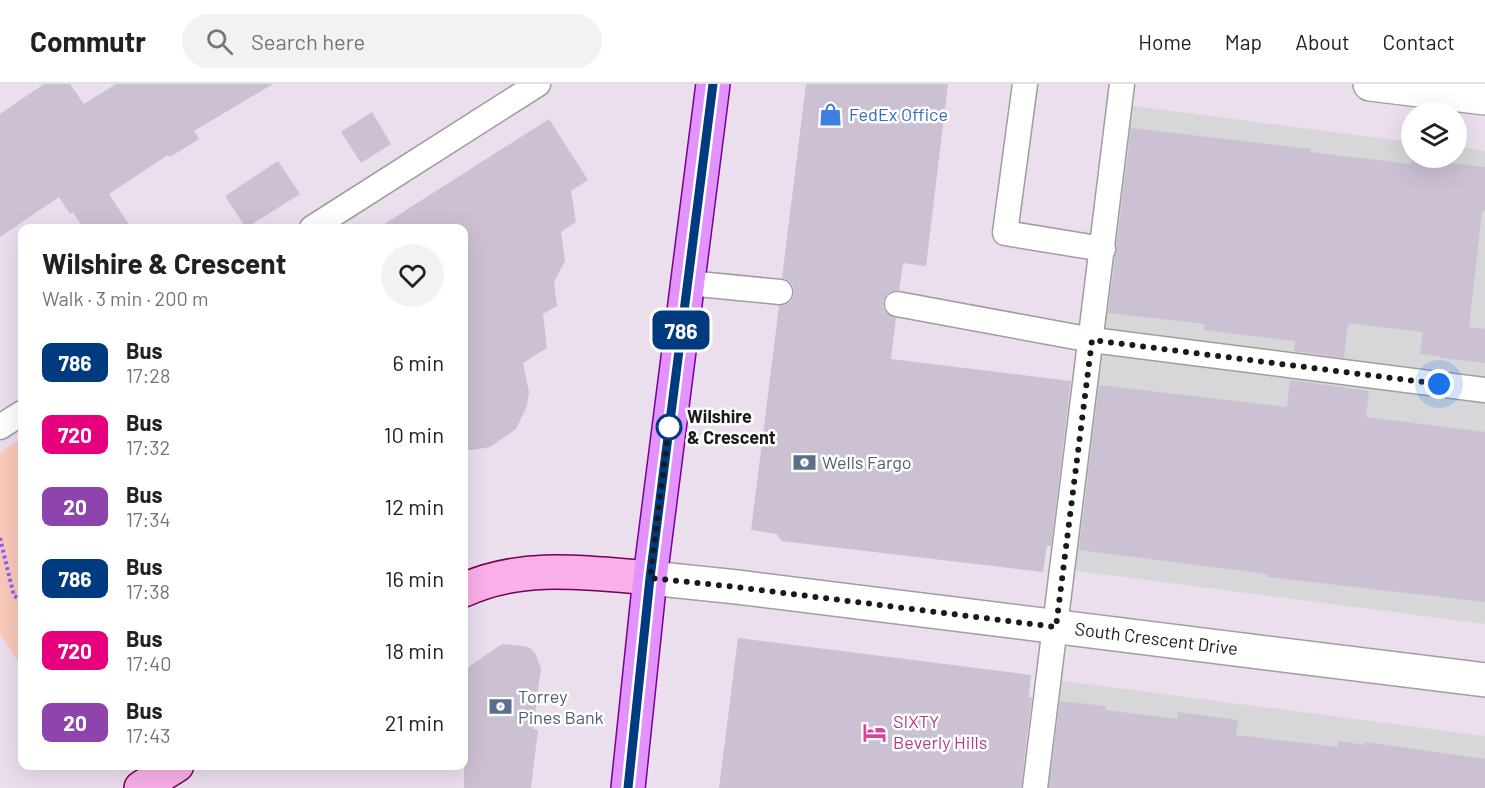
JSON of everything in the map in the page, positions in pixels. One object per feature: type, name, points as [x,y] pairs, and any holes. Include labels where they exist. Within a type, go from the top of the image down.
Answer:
[{"type":"main road","points":[[628,788],[650,578],[713,84]]},
{"type":"street","points":[[1370,84],[1485,98]]},
{"type":"street","points":[[468,589],[482,582],[556,571],[650,578]]},
{"type":"street","name":"South Crescent Drive","points":[[650,578],[1485,680]]},
{"type":"street","points":[[141,788],[169,770]]},
{"type":"lane","points":[[318,224],[538,84]]},
{"type":"lane","points":[[1025,84],[1005,233],[1103,249]]},
{"type":"lane","points":[[1035,788],[1122,84]]},
{"type":"lane","points":[[687,283],[780,292]]},
{"type":"lane","points":[[897,304],[1092,340],[1485,390]]},
{"type":"lane","points":[[0,428],[18,416]]},
{"type":"path","points":[[0,538],[14,596],[18,598]]},
{"type":"shaded area","points":[[1127,105],[1401,141],[1401,168],[1467,168],[1467,148],[1485,151],[1485,624],[1069,570]]},
{"type":"shaded area","points":[[18,441],[18,662],[0,633],[0,453]]},
{"type":"shaded area","points":[[1057,680],[1485,736],[1485,788],[1044,788]]},
{"type":"building","points":[[44,84],[70,84],[84,104],[116,84],[273,84],[194,131],[199,139],[170,157],[168,155],[109,194],[128,224],[80,224],[73,212],[70,214],[59,197],[0,237],[0,114]]},
{"type":"building","points":[[806,84],[948,84],[926,266],[903,263],[899,290],[887,294],[883,301],[883,308],[887,314],[896,318],[891,359],[1071,381],[1051,546],[1047,546],[1043,572],[781,541],[777,534],[751,530],[779,306],[791,301],[794,294],[793,286],[782,278]]},
{"type":"building","points":[[372,112],[391,144],[361,163],[341,132]]},
{"type":"building","points":[[549,119],[588,180],[571,191],[576,222],[561,232],[565,261],[554,282],[557,306],[543,314],[547,348],[523,363],[529,392],[527,406],[516,429],[490,447],[468,450],[468,224],[384,224]]},
{"type":"building","points":[[1131,128],[1311,149],[1310,152],[1401,163],[1401,168],[1467,168],[1467,165],[1485,167],[1485,211],[1482,211],[1469,327],[1485,329],[1485,363],[1420,354],[1423,332],[1348,323],[1344,358],[1294,351],[1295,341],[1204,330],[1205,324],[1108,313]]},
{"type":"building","points":[[278,161],[300,194],[252,224],[243,224],[225,196]]},
{"type":"building","points":[[1290,380],[1369,391],[1366,417],[1485,432],[1485,602],[1267,577],[1267,574],[1079,550],[1099,385],[1287,407]]},
{"type":"building","name":"SIXTY Beverly Hills","points":[[738,638],[1031,675],[1029,697],[1032,697],[1021,788],[719,788]]},
{"type":"building","points":[[502,644],[523,646],[535,653],[541,668],[533,729],[538,730],[531,788],[464,788],[464,770],[468,770],[468,667]]},
{"type":"building","points":[[1060,701],[1106,706],[1105,710],[1177,719],[1178,712],[1238,720],[1236,735],[1338,747],[1339,741],[1365,745],[1365,742],[1485,759],[1485,788],[1049,788]]},
{"type":"bus line","name":"786","points":[[628,788],[650,578],[713,84]]},
{"type":"place","name":"FedEx Office","points":[[831,115]]},
{"type":"place","name":"Wilshire & Crescent","points":[[669,427]]},
{"type":"place","name":"Wells Fargo","points":[[804,463]]},
{"type":"place","name":"Torrey Pines Bank","points":[[500,707]]},
{"type":"place","name":"SIXTY Beverly Hills","points":[[875,732]]},
{"type":"route","points":[[669,427],[670,419],[650,578],[1056,627],[1092,340],[1439,384]]}]
